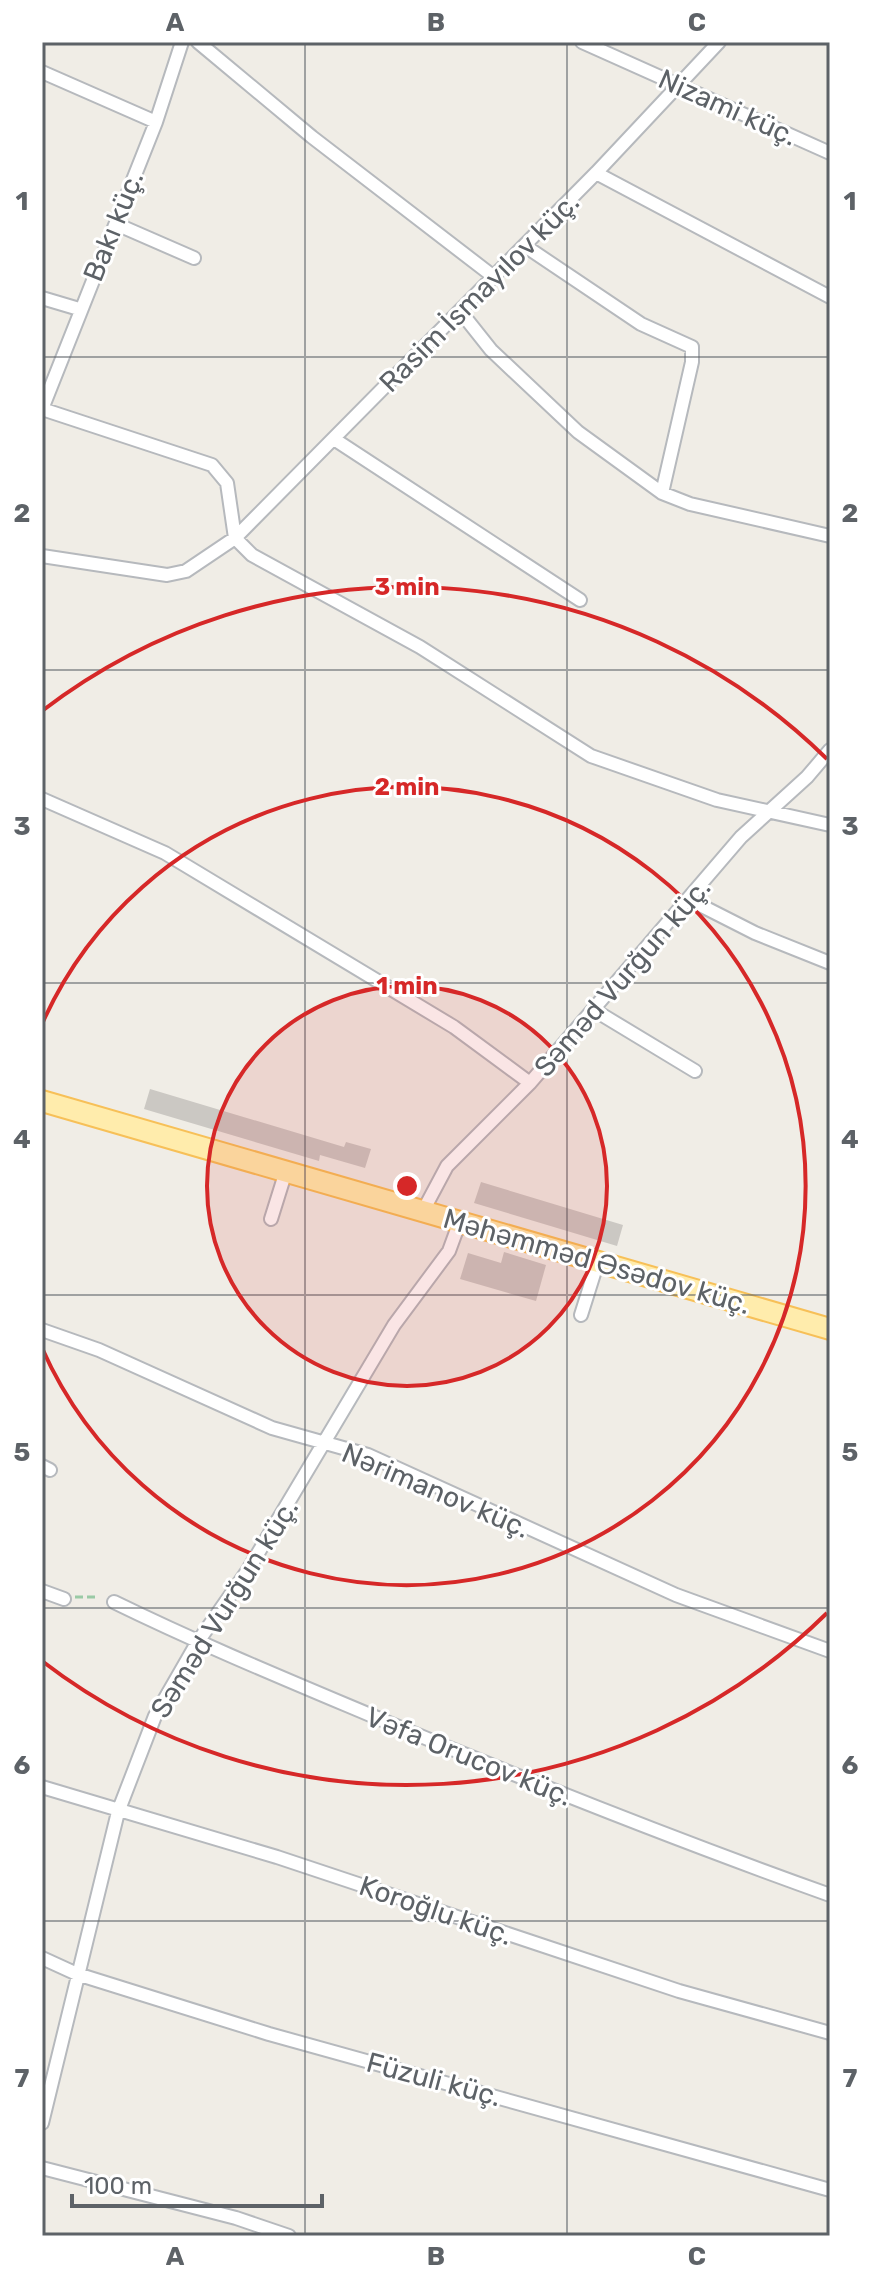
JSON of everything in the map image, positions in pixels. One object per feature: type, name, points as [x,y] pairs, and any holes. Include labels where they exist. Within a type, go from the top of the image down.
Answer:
[{"type":"main road","name":"Məhəmməd Əsədov küç.","points":[[42,1101],[830,1329]]},
{"type":"street","name":"Bakı küç.","points":[[42,409],[79,309],[156,122],[182,42]]},
{"type":"street","points":[[198,42],[312,137],[494,277]]},
{"type":"street","name":"Nizami küç.","points":[[582,42],[830,153]]},
{"type":"street","name":"Rasim İsmayılov küç.","points":[[42,556],[167,575],[186,571],[235,538],[525,246],[719,42]]},
{"type":"street","points":[[42,72],[156,122]]},
{"type":"street","points":[[596,173],[830,297]]},
{"type":"street","points":[[116,224],[194,258]]},
{"type":"street","points":[[525,246],[641,324],[692,347],[692,362],[662,493]]},
{"type":"street","points":[[42,298],[79,309]]},
{"type":"street","points":[[460,311],[491,350],[578,432],[662,493],[690,504],[830,536]]},
{"type":"street","points":[[42,409],[212,465],[227,483],[235,538],[252,555],[420,647],[591,756],[717,800],[830,825]]},
{"type":"street","points":[[334,439],[580,600]]},
{"type":"street","name":"Səməd Vurğun küç.","points":[[423,1211],[447,1166],[530,1083],[741,837],[830,750]]},
{"type":"street","points":[[42,799],[165,853],[454,1027],[530,1083]]},
{"type":"street","points":[[690,900],[755,933],[830,963]]},
{"type":"street","points":[[594,1010],[695,1071]]},
{"type":"street","points":[[271,1219],[286,1171]]},
{"type":"street","name":"Səməd Vurğun küç.","points":[[42,2123],[118,1812],[155,1716],[197,1643],[248,1570],[394,1325],[449,1251],[460,1221]]},
{"type":"street","points":[[581,1315],[598,1261]]},
{"type":"street","name":"Nərimanov küç.","points":[[42,1330],[99,1350],[272,1428],[368,1455],[676,1595],[830,1651]]},
{"type":"street","points":[[42,1591],[64,1599]]},
{"type":"street","name":"Vəfa Orucov küç.","points":[[114,1602],[197,1643],[654,1832],[830,1895]]},
{"type":"street","name":"Koroğlu küç.","points":[[42,1787],[277,1857],[679,1991],[830,2033]]},
{"type":"street","name":"Füzuli küç.","points":[[42,1958],[77,1974],[269,2034],[830,2190]]},
{"type":"street","points":[[42,2168],[236,2218],[289,2236]]},
{"type":"path","points":[[64,1599],[95,1595],[114,1602]]},
{"type":"building","points":[[150,1089],[344,1147],[346,1142],[371,1149],[365,1168],[320,1155],[319,1161],[144,1109]]},
{"type":"building","points":[[481,1182],[623,1225],[617,1246],[474,1203]]},
{"type":"building","points":[[504,1252],[546,1265],[536,1301],[460,1279],[468,1253],[501,1263]]}]
